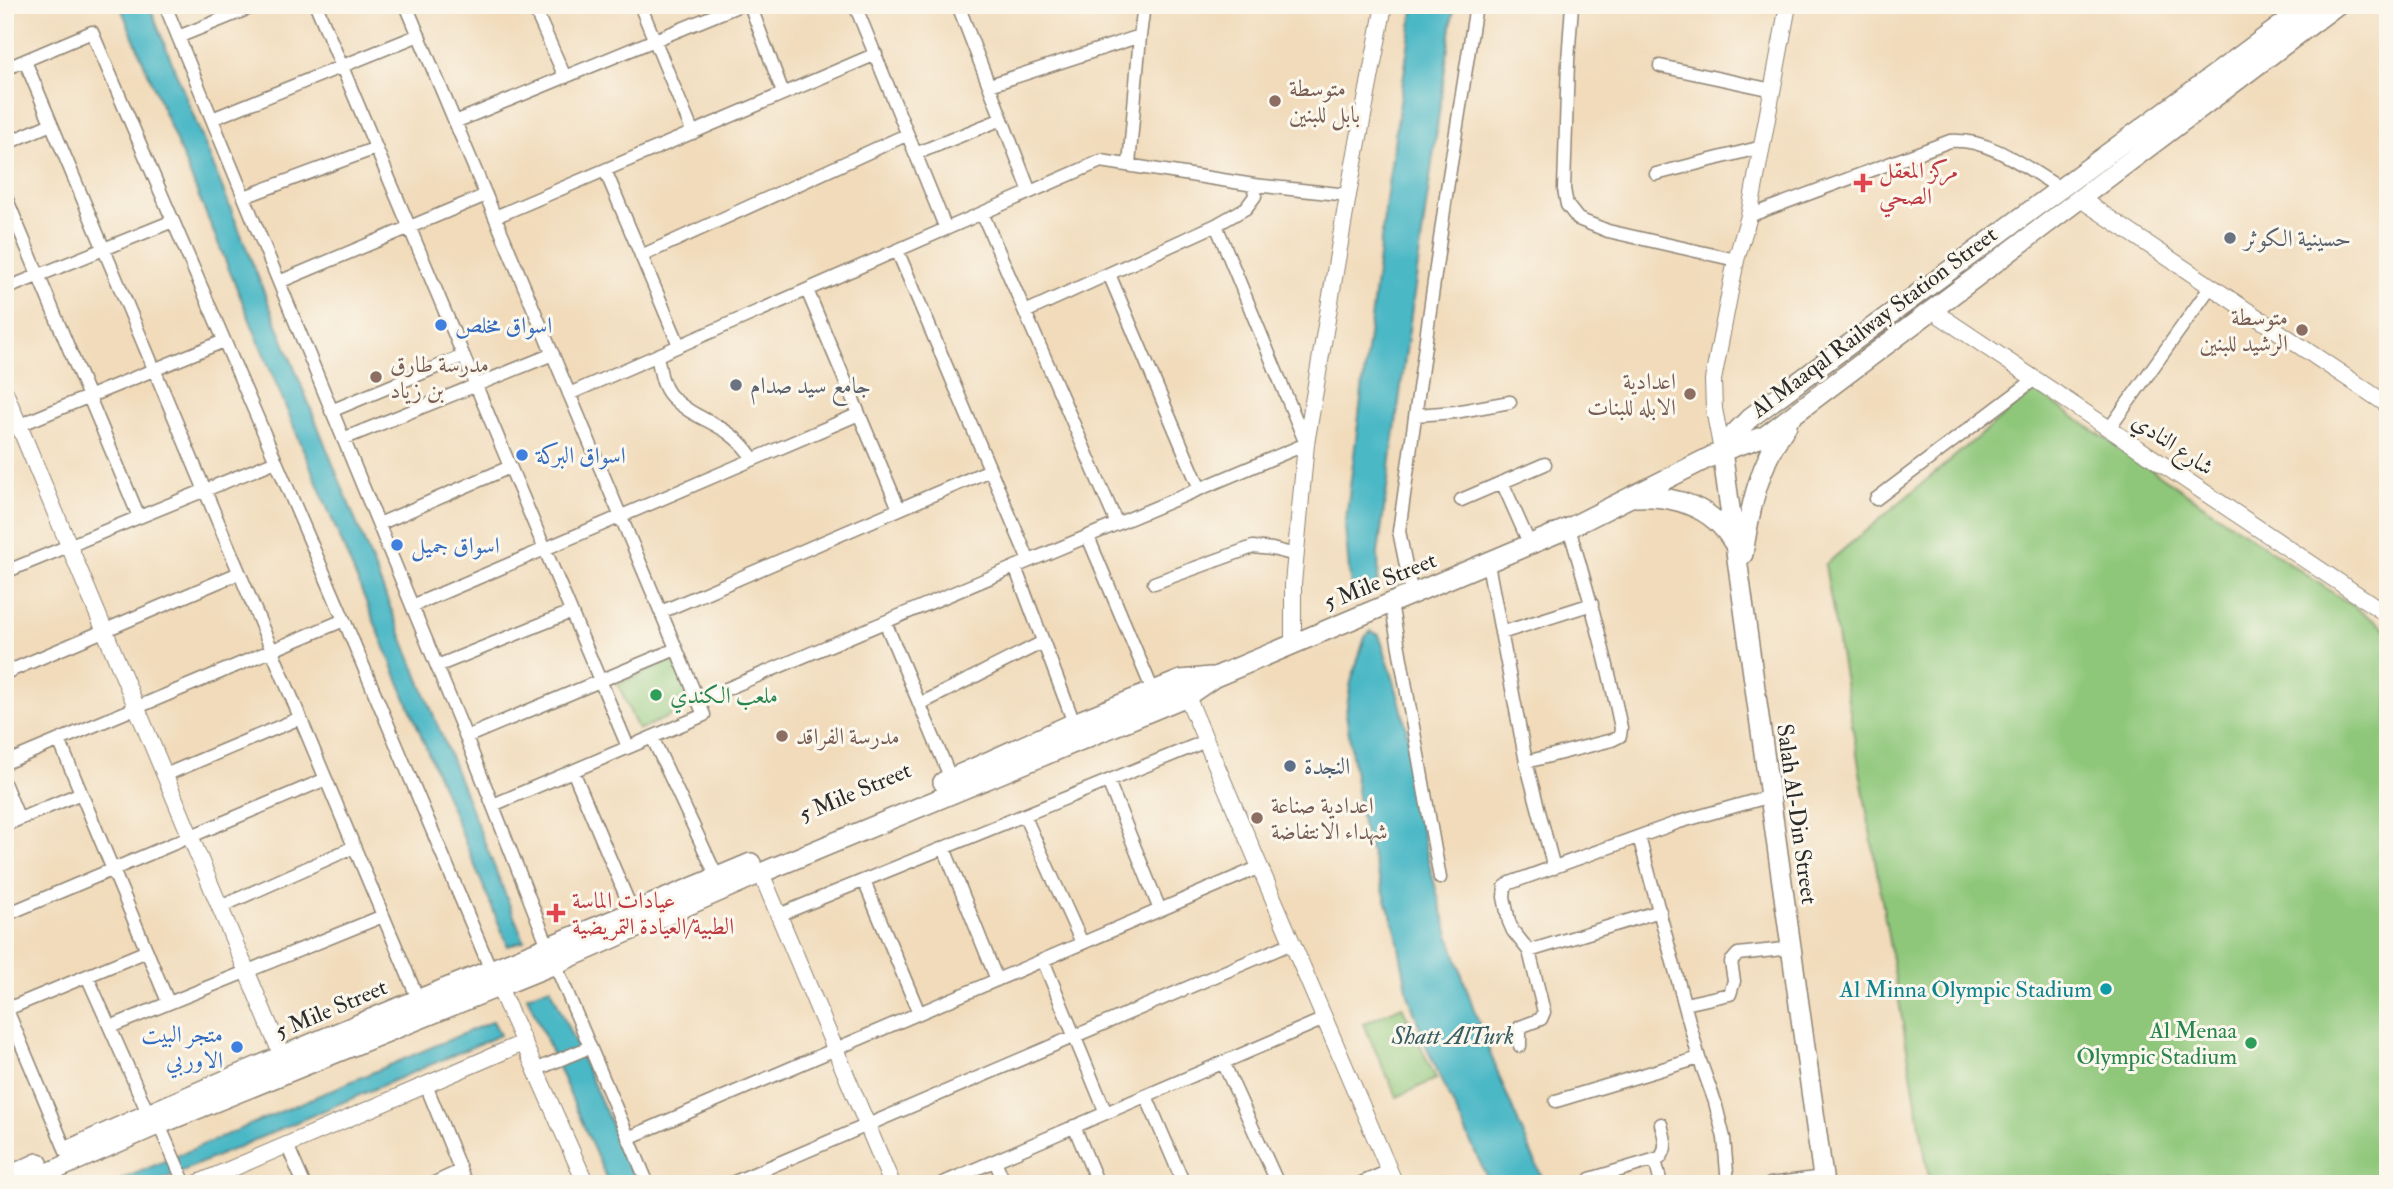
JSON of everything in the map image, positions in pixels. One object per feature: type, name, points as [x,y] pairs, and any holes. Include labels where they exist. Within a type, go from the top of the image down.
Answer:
[{"type":"main road","name":"Al Maaqal Railway Station Street","points":[[1722,451],[1751,417],[2309,5]]},
{"type":"main road","name":"Al Maaqal Railway Station Street","points":[[1722,451],[1765,436],[2337,5]]},
{"type":"main road","points":[[1740,576],[1760,475],[1773,445],[1796,413]]},
{"type":"main road","name":"5 Mile Street","points":[[23,1184],[282,1056],[490,968],[552,956],[761,873],[1184,688],[1488,564],[1635,497],[1722,451]]},
{"type":"main road","name":"Salah Al-Din Street","points":[[1722,451],[1824,1180]]},
{"type":"main road","points":[[1635,497],[1660,497],[1696,507],[1719,522],[1736,547]]},
{"type":"main road","name":"5 Mile Street","points":[[5,1178],[66,1151],[499,986],[633,913],[951,779],[1074,723],[1153,691],[1184,688]]},
{"type":"street","points":[[165,5],[466,737],[552,956],[648,1184]]},
{"type":"street","points":[[178,37],[257,5]]},
{"type":"street","points":[[316,5],[628,747]]},
{"type":"street","points":[[407,5],[704,715],[493,805]]},
{"type":"street","points":[[533,5],[565,77]]},
{"type":"street","points":[[640,5],[693,133]]},
{"type":"street","points":[[456,122],[740,5]]},
{"type":"street","points":[[750,5],[783,93]]},
{"type":"street","points":[[855,5],[946,229]]},
{"type":"street","points":[[1129,165],[1144,5]]},
{"type":"street","points":[[1293,643],[1296,555],[1306,444],[1348,195],[1384,5]]},
{"type":"street","points":[[1412,595],[1399,531],[1476,5]]},
{"type":"street","points":[[1572,5],[1564,189],[1567,205],[1578,219],[1608,231],[1736,260]]},
{"type":"street","points":[[1722,451],[1714,409],[1713,380],[1736,260],[1749,216],[1788,5]]},
{"type":"street","points":[[960,6],[1030,192]]},
{"type":"street","points":[[5,69],[92,32],[490,968],[586,1184]]},
{"type":"street","points":[[212,119],[419,35]]},
{"type":"street","points":[[990,85],[1139,36]]},
{"type":"street","points":[[495,217],[876,54]]},
{"type":"street","points":[[25,61],[418,999]]},
{"type":"street","points":[[1660,66],[1773,90]]},
{"type":"street","points":[[915,154],[1002,118]]},
{"type":"street","points":[[5,144],[51,124]]},
{"type":"street","points":[[641,256],[906,135]]},
{"type":"street","points":[[1749,216],[1950,141],[1965,139],[1980,143],[2060,188]]},
{"type":"street","points":[[1656,174],[1762,147]]},
{"type":"street","points":[[244,197],[376,148]]},
{"type":"street","points":[[569,394],[1101,161],[1254,185],[1348,195]]},
{"type":"street","points":[[605,170],[679,345]]},
{"type":"street","points":[[1025,312],[1216,225],[1246,208],[1255,196],[1254,185]]},
{"type":"street","points":[[5,195],[139,517]]},
{"type":"street","points":[[279,282],[486,195]]},
{"type":"street","points":[[2080,198],[2388,405]]},
{"type":"street","points":[[982,213],[1117,524]]},
{"type":"street","points":[[5,289],[173,221]]},
{"type":"street","points":[[1216,225],[1306,444]]},
{"type":"street","points":[[897,250],[1029,561]]},
{"type":"street","points":[[1109,274],[1200,489]]},
{"type":"street","points":[[2109,429],[2211,286]]},
{"type":"street","points":[[807,290],[899,509]]},
{"type":"street","name":"شارع النادي","points":[[1933,311],[2388,615]]},
{"type":"street","points":[[12,428],[224,341]]},
{"type":"street","points":[[343,439],[553,354]]},
{"type":"street","points":[[657,355],[662,381],[671,396],[693,413],[726,430],[743,444],[753,460]]},
{"type":"street","points":[[331,411],[463,356]]},
{"type":"street","points":[[1876,499],[2035,379]]},
{"type":"street","points":[[5,392],[12,428],[69,546],[282,1056]]},
{"type":"street","points":[[1416,415],[1455,412],[1510,402]]},
{"type":"street","points":[[412,606],[859,414]]},
{"type":"street","points":[[698,701],[1306,444]]},
{"type":"street","points":[[5,572],[276,461]]},
{"type":"street","points":[[1461,500],[1545,464]]},
{"type":"street","points":[[379,524],[510,467]]},
{"type":"street","points":[[661,612],[990,470]]},
{"type":"street","points":[[1502,482],[1530,545]]},
{"type":"street","points":[[1526,762],[1620,736],[1621,728],[1592,604],[1569,528]]},
{"type":"street","points":[[1088,537],[1153,691]]},
{"type":"street","points":[[1154,583],[1254,547],[1296,555]]},
{"type":"street","points":[[1488,564],[1526,762],[1554,868]]},
{"type":"street","points":[[1015,567],[1074,723]]},
{"type":"street","points":[[5,673],[239,573]]},
{"type":"street","points":[[1391,603],[1440,878]]},
{"type":"street","points":[[1501,633],[1592,604]]},
{"type":"street","points":[[437,666],[571,612]]},
{"type":"street","points":[[5,763],[344,620]]},
{"type":"street","points":[[885,622],[951,779]]},
{"type":"street","points":[[920,704],[1043,642]]},
{"type":"street","points":[[466,737],[676,649]]},
{"type":"street","points":[[1184,688],[1392,1177],[1359,1184]]},
{"type":"street","points":[[165,775],[300,718]]},
{"type":"street","points":[[652,737],[717,877]]},
{"type":"street","points":[[59,740],[168,1002]]},
{"type":"street","points":[[779,915],[1206,741]]},
{"type":"street","points":[[573,771],[633,913]]},
{"type":"street","points":[[5,915],[326,779]]},
{"type":"street","points":[[1108,781],[1160,910]]},
{"type":"street","points":[[5,785],[19,819]]},
{"type":"street","points":[[5,825],[81,793]]},
{"type":"street","points":[[1520,1046],[1520,1027],[1541,1019],[1544,1012],[1529,951],[1509,922],[1504,897],[1505,887],[1679,822],[1770,796]]},
{"type":"street","points":[[1024,815],[1082,943]]},
{"type":"street","points":[[1639,837],[1699,1058],[1715,1102],[1724,1138],[1728,1184]]},
{"type":"street","points":[[220,907],[354,847]]},
{"type":"street","points":[[944,848],[997,980]]},
{"type":"street","points":[[628,1138],[1260,867]]},
{"type":"street","points":[[761,873],[892,1184]]},
{"type":"street","points":[[864,881],[919,1013]]},
{"type":"street","points":[[1529,951],[1660,911]]},
{"type":"street","points":[[110,1027],[383,916]]},
{"type":"street","points":[[730,1184],[1292,943]]},
{"type":"street","points":[[1685,1004],[1730,993],[1733,988],[1733,957],[1791,948]]},
{"type":"street","points":[[66,1151],[6,1008],[147,951]]},
{"type":"street","points":[[1043,960],[1106,1113]]},
{"type":"street","points":[[87,976],[185,1184]]},
{"type":"street","points":[[942,1184],[1324,1019]]},
{"type":"street","points":[[196,1184],[215,1180],[287,1145],[523,1043]]},
{"type":"street","points":[[535,1070],[590,1047]]},
{"type":"street","points":[[1556,1101],[1699,1058]]},
{"type":"street","points":[[1223,1062],[1278,1184]]},
{"type":"street","points":[[426,1085],[466,1184]]},
{"type":"street","points":[[1146,1096],[1184,1184]]},
{"type":"street","points":[[1590,1179],[1660,1158],[1665,1152],[1666,1143],[1661,1124]]},
{"type":"street","points":[[1074,1126],[1098,1184]]},
{"type":"street","points":[[287,1145],[304,1184]]},
{"type":"street","points":[[1655,1160],[1661,1184]]},
{"type":"street","points":[[995,1161],[1005,1184]]},
{"type":"street","points":[[432,1184],[460,1171]]},
{"type":"street","points":[[1770,1184],[1824,1180]]},
{"type":"green space","points":[[2034,390],[2388,630],[2388,1184],[1930,1184],[1825,565]]},
{"type":"green space","name":"ملعب الكندي","points":[[674,660],[694,706],[638,730],[618,684]]},
{"type":"green space","points":[[1402,1006],[1436,1079],[1397,1097],[1363,1024]]},
{"type":"water","points":[[120,5],[149,5],[524,941],[508,946]]},
{"type":"water","points":[[1414,5],[1454,5],[1378,553],[1377,582],[1372,593],[1358,599],[1351,590],[1345,527],[1387,192]]},
{"type":"water","name":"Shatt AlTurk","points":[[1371,631],[1379,635],[1400,704],[1422,833],[1445,923],[1474,1011],[1545,1184],[1490,1184],[1427,1048],[1408,994],[1396,931],[1362,824],[1346,713],[1351,682],[1365,637]]},
{"type":"water","points":[[550,987],[638,1184],[609,1184],[527,996]]},
{"type":"water","points":[[493,1021],[500,1035],[152,1184],[111,1184]]},
{"type":"place","name":"متوسطة بابل للبنين","points":[[1275,101]]},
{"type":"place","name":"مركز المعقل الصحي","points":[[1863,183]]},
{"type":"place","name":"حسينية الكوثر","points":[[2230,238]]},
{"type":"place","name":"اسواق مخلص","points":[[441,325]]},
{"type":"place","name":"متوسطة الرشيد للبنين","points":[[2302,330]]},
{"type":"place","name":"مدرسة طارق بن زياد","points":[[376,377]]},
{"type":"place","name":"جامع سيد صدام","points":[[736,385]]},
{"type":"place","name":"اعدادية الابله للبنات","points":[[1690,394]]},
{"type":"place","name":"اسواق البركة","points":[[522,455]]},
{"type":"place","name":"اسواق جميل","points":[[397,545]]},
{"type":"place","name":"ملعب الكندي","points":[[656,695]]},
{"type":"place","name":"مدرسة الفراقد","points":[[782,736]]},
{"type":"place","name":"النجدة","points":[[1290,766]]},
{"type":"place","name":"اعدادية صناعة شهداء الانتفاضة","points":[[1257,818]]},
{"type":"place","name":"عيادات الماسة الطبية/العيادة التمريضية","points":[[556,913]]},
{"type":"place","name":"Al Minna Olympic Stadium","points":[[2106,989]]},
{"type":"place","name":"Al Menaa Olympic Stadium","points":[[2251,1043]]},
{"type":"place","name":"متجر البيت الاوربي","points":[[237,1047]]}]
